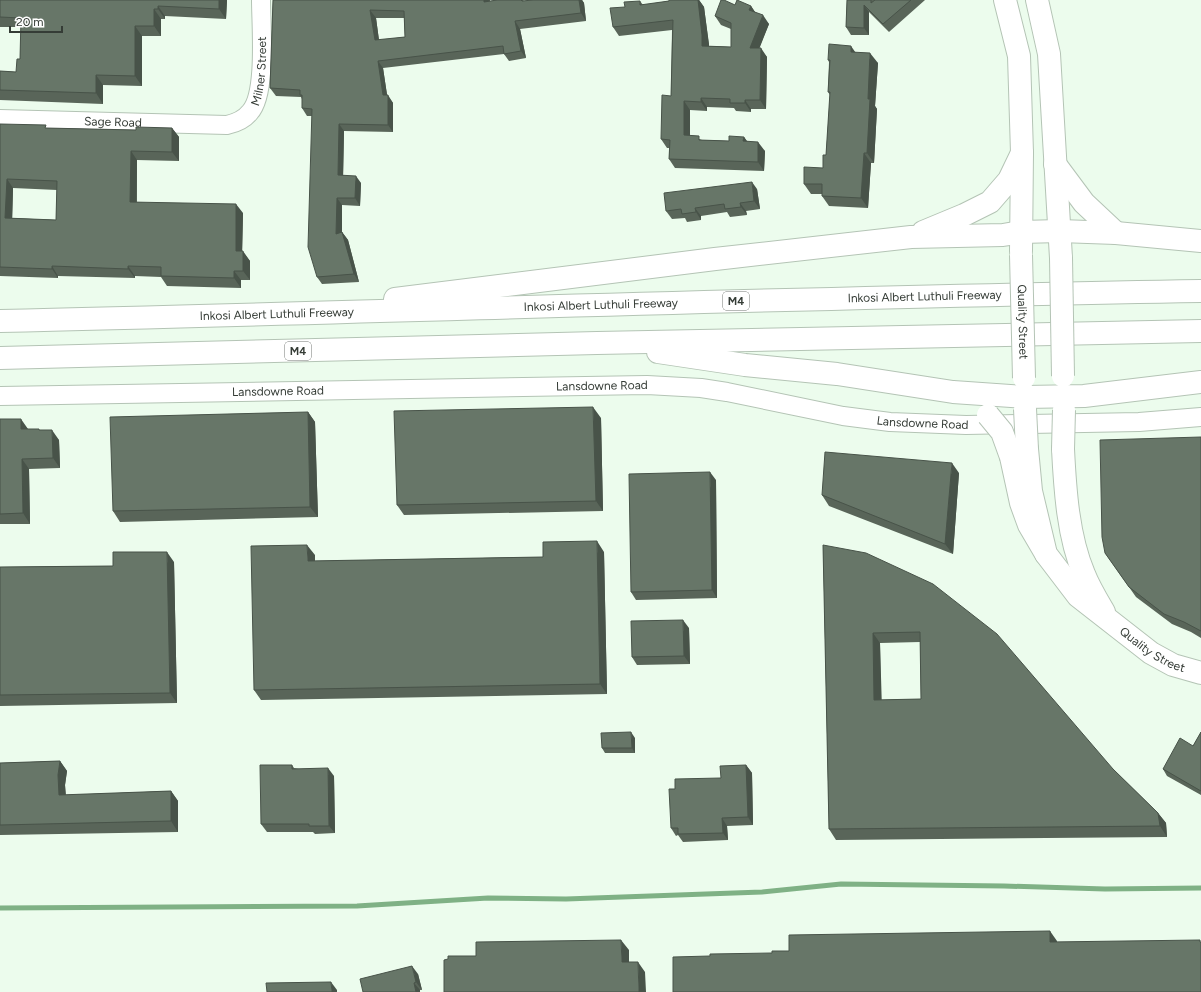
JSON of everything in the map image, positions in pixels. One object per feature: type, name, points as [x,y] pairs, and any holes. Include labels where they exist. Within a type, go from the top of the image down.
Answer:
[{"type":"main road","points":[[998,0],[1015,38]]},
{"type":"main road","name":"Quality Street","points":[[1005,0],[1019,56],[1022,153],[1021,232],[1025,395],[1019,453],[1020,503],[1029,525],[1046,554],[1078,596],[1151,653],[1173,665],[1201,673]]},
{"type":"main road","name":"Quality Street","points":[[1037,0],[1049,54],[1060,231],[1064,481],[1071,532],[1084,574],[1108,618]]},
{"type":"main road","points":[[911,237],[964,216],[990,202],[1009,180],[1022,153]]},
{"type":"main road","points":[[1055,164],[1084,204],[1116,233]]},
{"type":"main road","points":[[271,315],[511,284],[911,237],[1003,235],[1021,232],[1060,231],[1116,233],[1201,241]]},
{"type":"main road","name":"Inkosi Albert Luthuli Freeway","points":[[0,321],[271,315],[987,294],[1201,291]]},
{"type":"main road","name":"M4","points":[[0,358],[597,343],[1201,331]]},
{"type":"main road","points":[[597,343],[745,365],[837,374],[954,392],[1025,395],[1063,394],[1084,396],[1201,382]]},
{"type":"main road","points":[[954,392],[988,415],[1019,453]]},
{"type":"street","name":"Milner Street","points":[[227,125],[240,121],[251,112],[257,100],[262,66],[261,0]]},
{"type":"street","name":"Sage Road","points":[[0,119],[227,125]]},
{"type":"street","name":"Lansdowne Road","points":[[0,396],[654,386],[701,388],[843,416],[890,422],[974,425],[1139,422],[1201,418]]},
{"type":"building","points":[[0,0],[219,0],[219,9],[158,6],[158,9],[154,9],[154,26],[135,26],[135,76],[96,75],[96,93],[0,90],[0,71],[16,72],[17,59],[20,59],[21,18],[0,17]]},
{"type":"building","points":[[273,0],[484,0],[484,2],[497,0],[579,0],[581,13],[515,21],[521,51],[504,54],[503,46],[378,61],[383,95],[388,95],[388,125],[339,124],[338,175],[356,176],[355,198],[337,198],[336,234],[342,232],[354,274],[317,277],[308,247],[312,109],[302,108],[302,95],[300,95],[300,90],[270,88]],"holes":[[[370,10],[404,11],[405,37],[375,40]]]},
{"type":"building","points":[[669,0],[698,0],[702,46],[731,47],[731,23],[715,16],[721,0],[735,5],[737,0],[751,6],[749,10],[763,15],[750,48],[761,48],[760,100],[745,100],[745,103],[730,103],[730,99],[701,98],[701,102],[684,101],[684,135],[699,136],[699,140],[729,141],[729,136],[744,137],[743,141],[758,142],[758,162],[669,159],[670,140],[661,139],[662,95],[671,96],[673,20],[613,27],[610,8],[625,7],[624,2],[640,1],[640,5]]},
{"type":"building","points":[[847,0],[871,0],[871,3],[875,0],[911,0],[883,24],[864,5],[864,28],[846,27]]},
{"type":"building","points":[[829,44],[851,46],[851,52],[870,53],[868,99],[870,99],[867,153],[864,153],[861,198],[822,196],[822,184],[804,184],[804,167],[823,168],[823,155],[826,155],[830,92],[828,92],[830,60],[828,60]]},
{"type":"building","points":[[0,124],[46,125],[45,128],[136,130],[136,127],[172,128],[172,152],[131,151],[130,202],[236,204],[236,251],[243,251],[243,271],[234,271],[234,278],[161,276],[161,267],[128,266],[128,269],[52,266],[52,269],[0,267]],"holes":[[[7,179],[57,181],[56,220],[5,218]]]},
{"type":"building","points":[[752,182],[754,201],[740,203],[741,207],[725,209],[724,204],[695,208],[696,212],[682,214],[681,209],[666,211],[664,193]]},
{"type":"building","points":[[593,407],[596,501],[397,505],[394,411]]},
{"type":"building","points":[[308,412],[310,507],[113,511],[110,417]]},
{"type":"building","points":[[0,419],[21,419],[21,429],[52,430],[53,458],[22,459],[23,513],[0,514]]},
{"type":"building","points":[[1201,437],[1201,631],[1164,614],[1129,587],[1105,553],[1102,537],[1100,440]]},
{"type":"building","points":[[825,452],[952,463],[945,544],[822,495]]},
{"type":"building","points":[[710,472],[712,590],[631,592],[629,474]]},
{"type":"building","points":[[597,541],[600,684],[254,690],[251,546],[307,545],[308,561],[543,557],[543,542]]},
{"type":"building","points":[[823,545],[866,553],[933,584],[997,634],[1113,769],[1158,813],[1160,826],[829,829]],"holes":[[[920,632],[921,699],[874,700],[873,633]]]},
{"type":"building","points":[[113,552],[167,552],[170,693],[0,695],[0,567],[113,566]]},
{"type":"building","points":[[683,620],[684,656],[632,657],[631,621]]},
{"type":"building","points":[[631,732],[632,748],[602,748],[601,733]]},
{"type":"building","points":[[1201,732],[1201,791],[1163,769],[1180,738],[1193,746]]},
{"type":"building","points":[[60,761],[58,775],[59,795],[171,791],[171,821],[0,825],[0,763]]},
{"type":"building","points":[[260,765],[292,765],[292,769],[328,768],[329,826],[309,826],[309,824],[261,824]]},
{"type":"building","points":[[746,765],[748,817],[722,818],[723,833],[678,834],[678,828],[671,828],[669,789],[675,789],[675,779],[721,778],[720,766]]},
{"type":"building","points":[[1050,931],[1050,942],[1200,940],[1201,992],[673,992],[673,957],[789,951],[789,935]]},
{"type":"building","points":[[621,940],[622,962],[638,962],[639,992],[444,992],[444,960],[448,959],[448,956],[476,956],[476,942]]},
{"type":"building","points":[[412,966],[416,982],[414,983],[416,992],[363,992],[360,979]]},
{"type":"building","points":[[331,982],[332,992],[267,992],[266,983]]},
{"type":"waterway","points":[[0,908],[357,906],[488,898],[566,899],[762,892],[841,884],[1105,889],[1201,888]]}]
